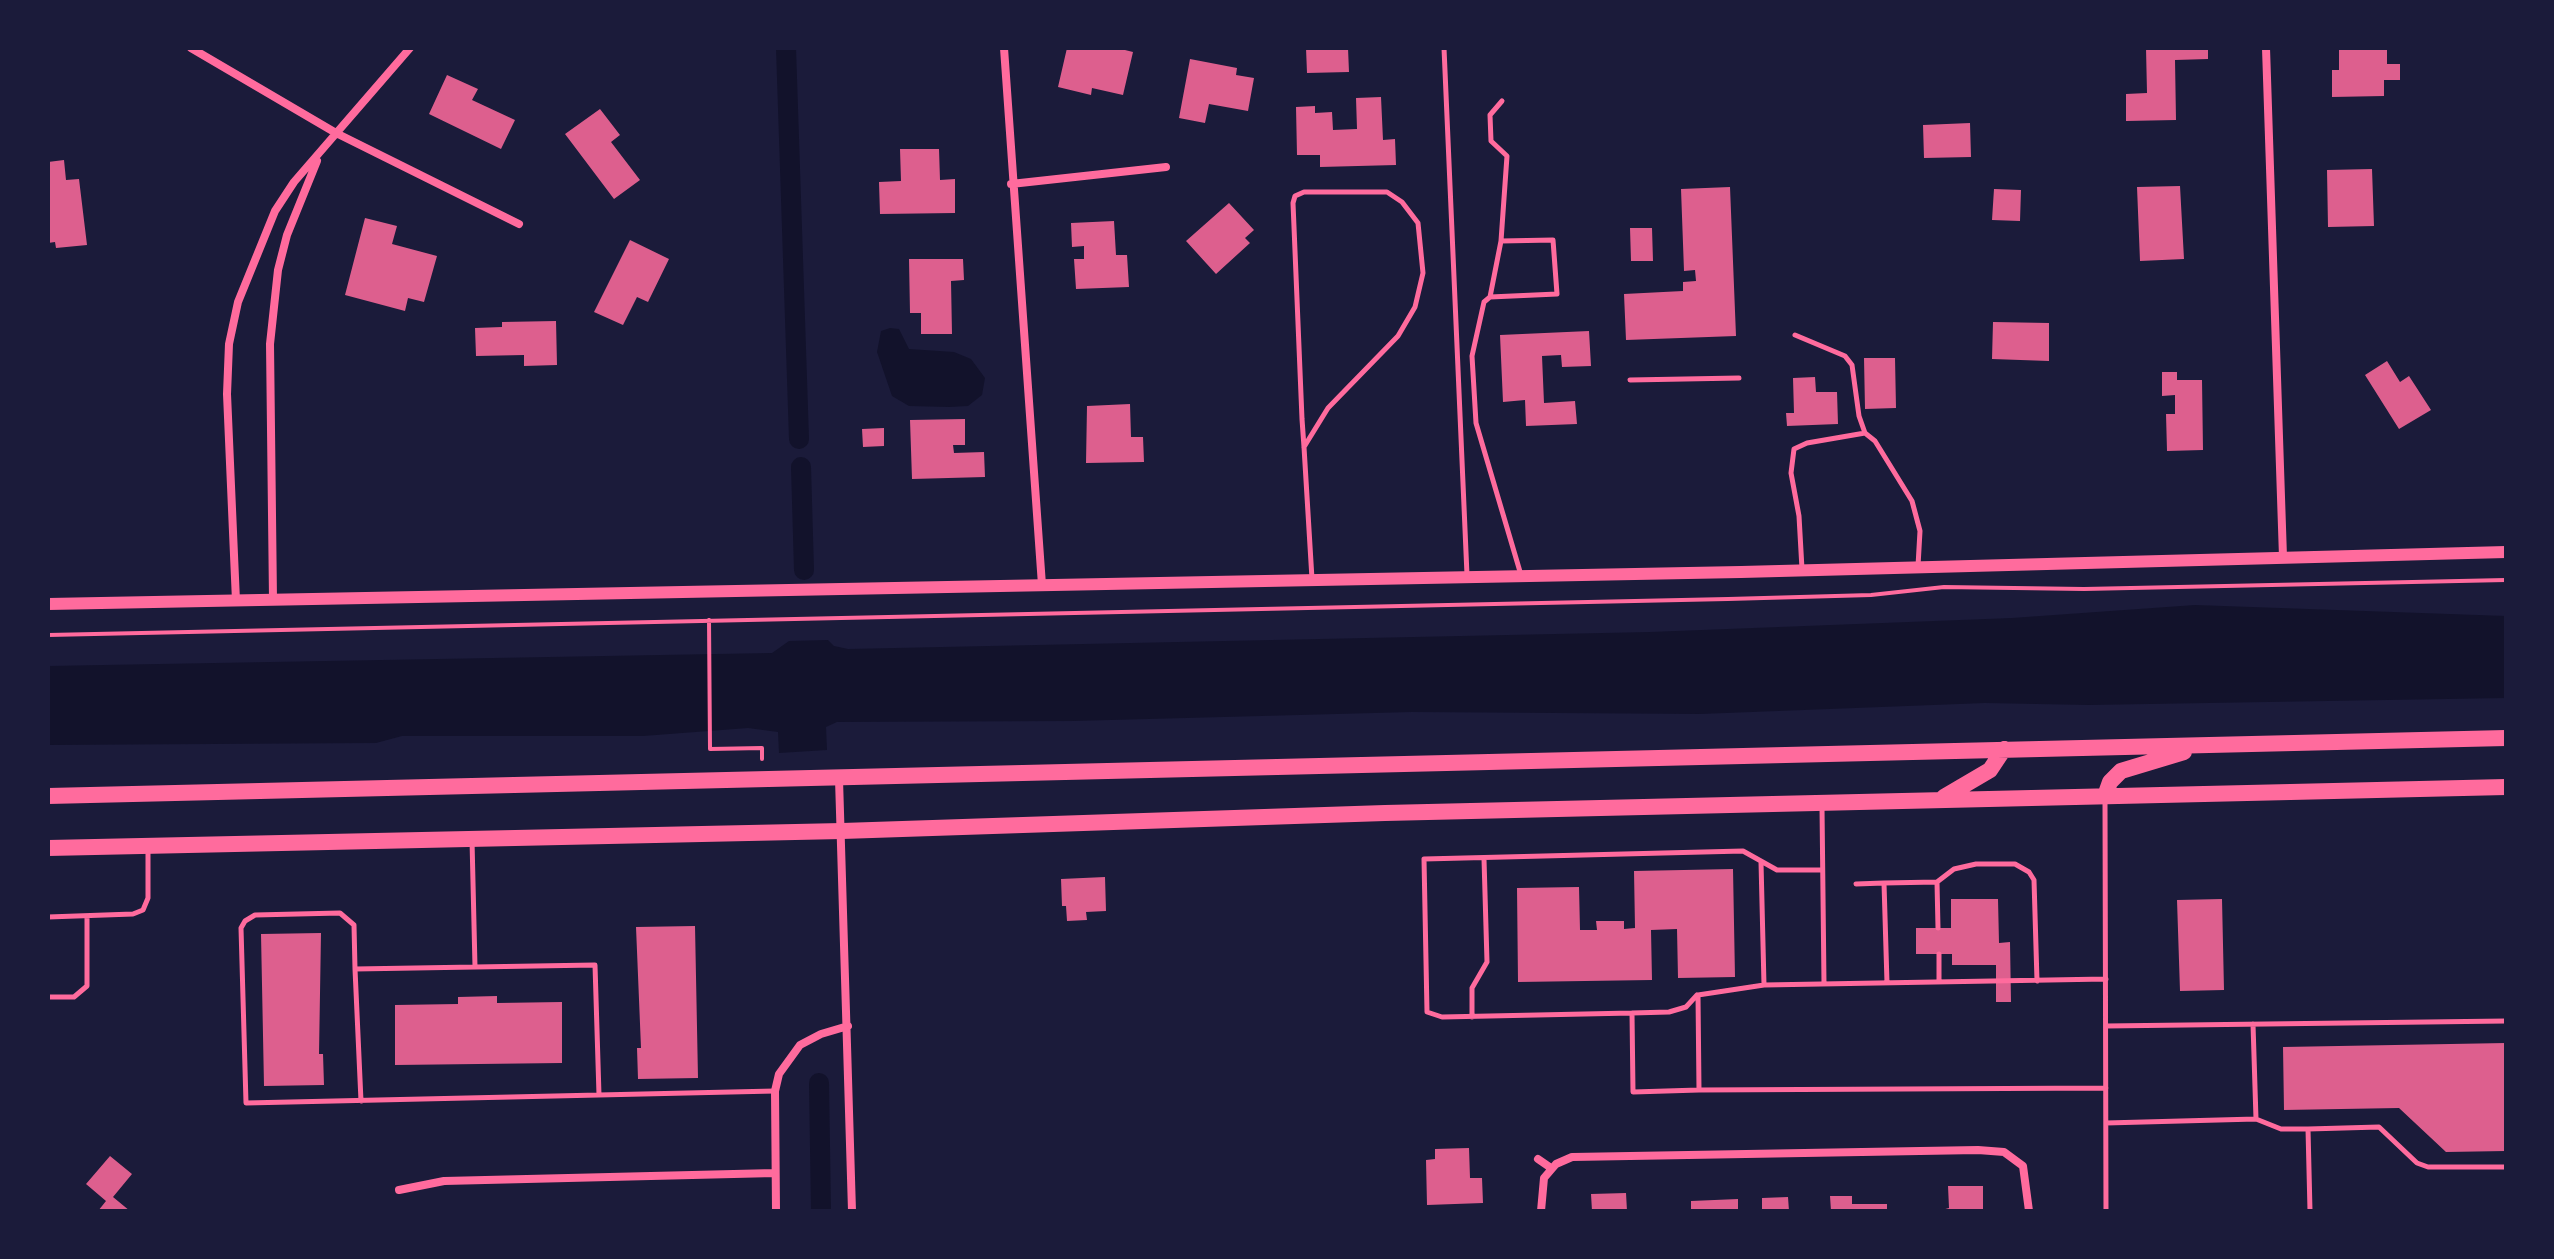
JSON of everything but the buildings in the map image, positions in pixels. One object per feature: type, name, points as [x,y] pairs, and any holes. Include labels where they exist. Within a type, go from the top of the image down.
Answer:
[{"type":"main road","points":[[48,796],[839,779],[1372,762],[2506,738]]},
{"type":"main road","points":[[2105,796],[2110,782],[2121,771],[2205,745]]},
{"type":"main road","points":[[1939,800],[1990,770],[2004,749]]},
{"type":"main road","points":[[48,848],[842,831],[1821,802],[2506,787]]},
{"type":"street","points":[[191,48],[336,133],[519,224]]},
{"type":"street","points":[[236,601],[227,394],[229,344],[250,266],[275,211],[294,182],[410,48]]},
{"type":"street","points":[[1004,48],[1011,184],[1042,585]]},
{"type":"street","points":[[2266,48],[2283,557]]},
{"type":"street","points":[[273,600],[269,396],[276,285],[287,235],[321,152]]},
{"type":"street","points":[[1011,184],[1166,167]]},
{"type":"street","points":[[48,604],[1802,570],[2506,552]]},
{"type":"street","points":[[839,779],[852,1211]]},
{"type":"street","points":[[776,1211],[775,1091],[787,1059],[800,1045],[821,1034],[848,1026]]},
{"type":"street","points":[[1541,1211],[1542,1186],[1551,1168],[1572,1157],[1978,1150],[2004,1152],[2016,1159],[2026,1175],[2029,1211]]},
{"type":"street","points":[[1538,1159],[1551,1168]]},
{"type":"street","points":[[399,1190],[444,1181],[775,1173]]},
{"type":"lane","points":[[1444,48],[1467,576]]},
{"type":"lane","points":[[1490,297],[1501,241],[1507,156],[1491,141],[1490,115],[1502,101]]},
{"type":"lane","points":[[1304,447],[1328,408],[1398,336],[1415,307],[1423,273],[1418,223],[1402,202],[1387,192],[1304,192],[1295,196],[1304,447],[1312,579]]},
{"type":"lane","points":[[1501,241],[1553,240],[1557,294],[1490,297],[1484,302],[1472,356],[1476,423],[1522,575]]},
{"type":"lane","points":[[1795,335],[1845,356],[1852,365],[1859,416],[1865,433],[1875,441],[1912,501],[1920,531],[1918,567]]},
{"type":"lane","points":[[1630,380],[1739,378]]},
{"type":"lane","points":[[1802,570],[1799,516],[1791,473],[1794,449],[1807,443],[1865,433]]},
{"type":"lane","points":[[2105,796],[2106,1211]]},
{"type":"lane","points":[[1821,802],[1824,984]]},
{"type":"lane","points":[[472,839],[475,967]]},
{"type":"lane","points":[[48,917],[143,910],[148,898],[148,846]]},
{"type":"lane","points":[[1822,870],[1788,872],[1743,851],[1424,859],[1427,1012],[1442,1017],[1472,1017],[1669,1012],[1686,1007],[1698,995],[1764,985],[2106,979]]},
{"type":"lane","points":[[1472,1017],[1474,980],[1487,962],[1484,859]]},
{"type":"lane","points":[[1761,862],[1764,985]]},
{"type":"lane","points":[[1856,884],[1937,882],[1966,865],[2015,864],[2029,872],[2034,880],[2037,981]]},
{"type":"lane","points":[[1937,882],[1938,928]]},
{"type":"lane","points":[[1884,883],[1887,983]]},
{"type":"lane","points":[[361,1101],[354,925],[340,913],[255,915],[245,921],[241,928],[246,1103],[361,1101],[775,1091]]},
{"type":"lane","points":[[48,997],[74,997],[87,986],[87,916]]},
{"type":"lane","points":[[1939,954],[1939,982]]},
{"type":"lane","points":[[355,969],[595,965],[599,1095]]},
{"type":"lane","points":[[1698,995],[1699,1090]]},
{"type":"lane","points":[[1632,1013],[1633,1092],[2106,1088]]},
{"type":"lane","points":[[2106,1026],[2506,1021]]},
{"type":"lane","points":[[2253,1024],[2256,1119]]},
{"type":"lane","points":[[2106,1123],[2256,1119],[2281,1129],[2379,1127],[2417,1163],[2428,1167],[2506,1167]]},
{"type":"lane","points":[[2308,1129],[2310,1211]]},
{"type":"path","points":[[48,635],[1759,598],[1871,595],[1944,587],[2060,589],[2506,580]]},
{"type":"path","points":[[709,620],[710,749],[762,748],[762,759]]},
{"type":"shaded area","points":[[899,329],[909,349],[954,352],[971,359],[985,378],[982,395],[968,406],[949,407],[909,406],[892,396],[877,352],[881,331]]},
{"type":"shaded area","points":[[2195,605],[2506,616],[2506,698],[2089,705],[1985,703],[1700,714],[1412,712],[1073,721],[837,722],[826,727],[827,750],[779,753],[778,732],[748,728],[643,736],[402,736],[376,743],[48,745],[48,666],[772,653],[789,641],[828,640],[834,646],[848,649],[1650,632],[2012,618]]},
{"type":"waterway","points":[[786,48],[799,439]]},
{"type":"waterway","points":[[801,467],[804,570]]},
{"type":"waterway","points":[[819,1083],[821,1211]]}]
